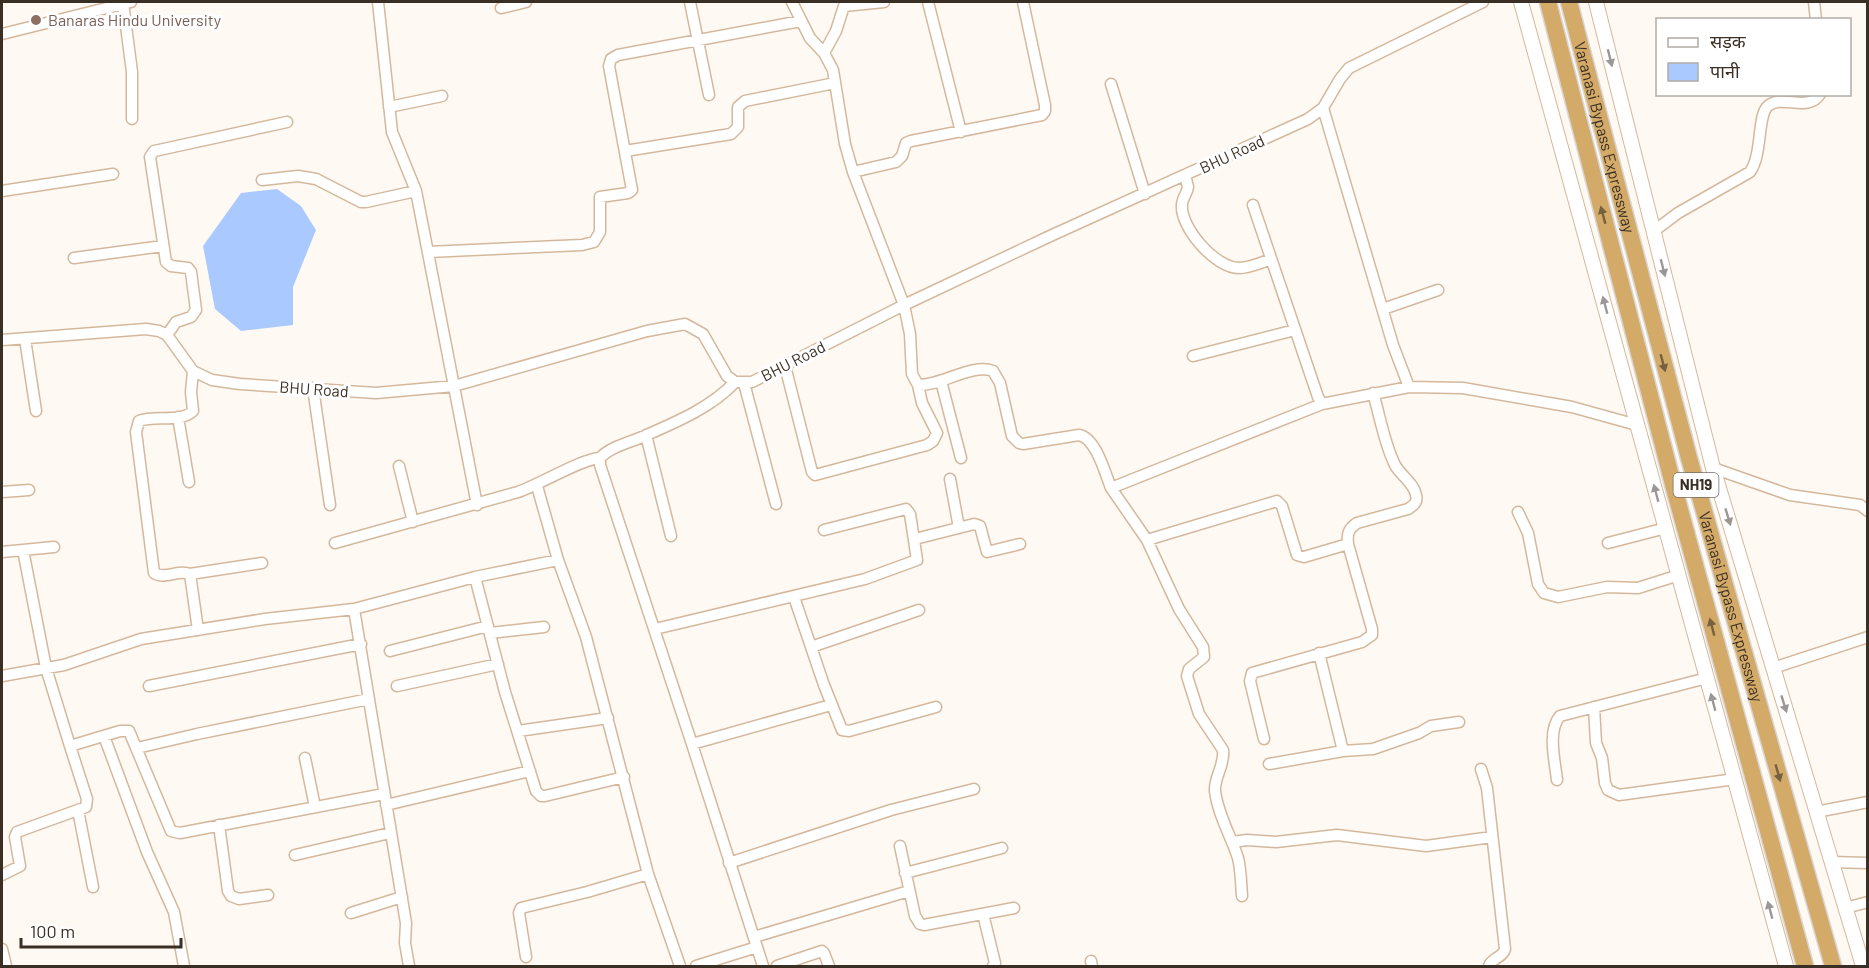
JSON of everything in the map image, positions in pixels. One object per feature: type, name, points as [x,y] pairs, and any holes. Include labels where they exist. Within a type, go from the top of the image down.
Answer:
[{"type":"highway","name":"Varanasi Bypass Expressway","points":[[1548,2],[1677,500],[1805,966]]},
{"type":"highway","name":"Varanasi Bypass Expressway","points":[[1569,2],[1689,458],[1833,966]]},
{"type":"street","points":[[2,34],[127,2],[132,72],[132,119]]},
{"type":"street","points":[[378,2],[388,107],[394,142],[416,191],[477,505]]},
{"type":"street","points":[[501,8],[520,2]]},
{"type":"street","points":[[690,2],[709,94]]},
{"type":"street","points":[[785,366],[812,472],[815,475],[927,445],[933,441],[937,433],[922,403],[918,385],[912,374],[910,334],[904,305],[845,144],[836,83],[830,62],[825,53],[813,43],[792,2]]},
{"type":"street","points":[[825,53],[836,31],[844,6],[884,2]]},
{"type":"street","points":[[928,2],[961,132]]},
{"type":"street","points":[[854,172],[896,162],[902,156],[906,143],[911,141],[1038,117],[1045,111],[1023,2]]},
{"type":"street","name":"BHU Road","points":[[193,371],[212,380],[240,384],[376,393],[454,386],[647,331],[685,324],[703,334],[727,376],[740,383],[762,379],[904,305],[1308,119],[1323,108],[1349,68],[1483,2]]},
{"type":"street","points":[[1521,2],[1786,966]]},
{"type":"street","points":[[1596,2],[1713,468],[1845,908],[1864,964]]},
{"type":"street","points":[[1814,2],[1816,18]]},
{"type":"street","points":[[428,252],[582,245],[594,242],[600,232],[600,197],[628,194],[632,190],[609,66],[611,59],[801,21]]},
{"type":"street","points":[[625,151],[731,134],[738,127],[738,107],[745,101],[836,83]]},
{"type":"street","points":[[1111,84],[1145,194]]},
{"type":"street","points":[[388,107],[442,96]]},
{"type":"street","points":[[1654,231],[1678,213],[1750,172],[1756,164],[1759,153],[1762,113],[1766,107],[1776,103],[1809,103],[1818,96]]},
{"type":"street","points":[[1323,108],[1393,345],[1409,387]]},
{"type":"street","points":[[167,335],[176,322],[191,317],[196,310],[191,272],[184,266],[168,265],[150,158],[154,151],[287,122]]},
{"type":"street","points":[[2,191],[113,174]]},
{"type":"street","points":[[1185,175],[1188,187],[1182,210],[1195,237],[1208,254],[1227,266],[1237,268],[1271,259]]},
{"type":"street","points":[[262,180],[298,176],[316,178],[366,202],[416,191]]},
{"type":"street","points":[[1252,205],[1320,402],[1323,404]]},
{"type":"street","points":[[74,258],[163,246]]},
{"type":"street","points":[[1383,309],[1438,291]]},
{"type":"street","points":[[2,340],[146,330],[159,331],[167,335],[193,371],[191,392],[193,411],[191,414],[178,417],[139,421],[136,432],[154,573],[160,576],[186,572],[190,574],[262,563]]},
{"type":"street","points":[[1193,357],[1295,330]]},
{"type":"street","points":[[26,339],[36,411]]},
{"type":"street","points":[[918,385],[981,369],[993,371],[1000,383],[1012,436],[1015,440],[1023,444],[1079,435],[1084,436],[1092,444],[1111,488],[1148,540],[1179,609],[1203,647],[1204,657],[1189,669],[1187,676],[1199,714],[1224,750],[1224,757],[1215,782],[1215,791],[1220,812],[1238,860],[1242,896]]},
{"type":"street","points":[[941,381],[961,458]]},
{"type":"street","points":[[335,543],[477,505],[537,486],[587,461],[600,458],[605,453],[718,399],[740,383],[776,504]]},
{"type":"street","points":[[1111,488],[1323,404],[1409,387],[1483,390],[1572,406],[1638,425]]},
{"type":"street","points":[[313,388],[330,505]]},
{"type":"street","points":[[1264,739],[1250,681],[1252,674],[1362,642],[1372,635],[1347,534],[1357,523],[1408,509],[1417,500],[1416,491],[1401,474],[1392,458],[1373,393]]},
{"type":"street","points":[[178,417],[189,482]]},
{"type":"street","points":[[646,435],[671,536]]},
{"type":"street","points":[[600,458],[600,465],[693,744],[763,966]]},
{"type":"street","points":[[399,466],[413,522]]},
{"type":"street","points":[[1713,468],[1776,491],[1860,505],[1868,511]]},
{"type":"street","points":[[950,479],[959,528]]},
{"type":"street","points":[[537,486],[558,560],[586,637],[648,874],[680,966]]},
{"type":"street","points":[[2,492],[29,490]]},
{"type":"street","points":[[1148,540],[1276,501],[1282,506],[1297,555],[1304,557],[1348,544]]},
{"type":"street","points":[[655,629],[865,579],[914,563],[918,557],[910,514],[903,509],[824,530]]},
{"type":"street","points":[[1518,512],[1528,533],[1538,584],[1548,596],[1564,596],[1614,586],[1638,588],[1679,575]]},
{"type":"street","points":[[915,538],[974,524],[980,526],[986,549],[990,552],[1020,544]]},
{"type":"street","points":[[1608,543],[1666,528]]},
{"type":"street","points":[[2,552],[54,547]]},
{"type":"street","points":[[2,875],[20,866],[15,837],[17,832],[86,807],[87,799],[46,668],[23,550]]},
{"type":"street","points":[[2,676],[64,665],[141,639],[265,619],[354,609],[476,577],[558,560]]},
{"type":"street","points":[[190,574],[198,630]]},
{"type":"street","points":[[476,577],[498,664],[538,794],[545,796],[624,777]]},
{"type":"street","points":[[794,597],[839,727],[845,731],[936,707]]},
{"type":"street","points":[[354,609],[402,897],[409,966]]},
{"type":"street","points":[[811,647],[920,610]]},
{"type":"street","points":[[390,651],[489,629],[544,627]]},
{"type":"street","points":[[1773,668],[1868,637]]},
{"type":"street","points":[[149,686],[361,644]]},
{"type":"street","points":[[1319,653],[1343,751]]},
{"type":"street","points":[[397,686],[498,664]]},
{"type":"street","points":[[1557,780],[1553,731],[1555,722],[1560,716],[1707,678]]},
{"type":"street","points":[[137,748],[369,699]]},
{"type":"street","points":[[693,744],[831,705]]},
{"type":"street","points":[[1594,707],[1596,743],[1602,758],[1605,783],[1612,793],[1619,795],[1735,779]]},
{"type":"street","points":[[518,731],[608,718]]},
{"type":"street","points":[[1269,764],[1379,747],[1419,733],[1431,726],[1459,722]]},
{"type":"street","points":[[70,746],[125,730],[129,731],[168,826],[171,831],[180,833],[315,807],[385,799],[530,771]]},
{"type":"street","points":[[104,736],[147,852],[174,912],[184,966]]},
{"type":"street","points":[[304,758],[315,807]]},
{"type":"street","points":[[1481,769],[1486,788],[1505,949],[1489,966]]},
{"type":"street","points":[[729,863],[891,810],[974,789]]},
{"type":"street","points":[[1816,812],[1868,802]]},
{"type":"street","points":[[78,810],[93,887]]},
{"type":"street","points":[[219,825],[228,891],[231,896],[239,899],[268,895]]},
{"type":"street","points":[[294,855],[390,833]]},
{"type":"street","points":[[1232,842],[1247,840],[1276,842],[1337,835],[1426,846],[1492,837]]},
{"type":"street","points":[[900,846],[915,916],[920,924],[1014,908]]},
{"type":"street","points":[[905,873],[1002,848]]},
{"type":"street","points":[[1831,862],[1868,863]]},
{"type":"street","points":[[526,957],[519,913],[521,908],[648,874]]},
{"type":"street","points":[[696,966],[755,942],[909,891]]},
{"type":"street","points":[[351,913],[402,897]]},
{"type":"street","points":[[1845,908],[1868,902]]},
{"type":"street","points":[[983,914],[995,963],[993,966]]},
{"type":"street","points":[[2,949],[6,966]]},
{"type":"street","points":[[777,966],[822,951],[829,966]]},
{"type":"water","points":[[277,189],[301,206],[316,230],[293,287],[293,325],[241,331],[215,309],[203,246],[241,193]]},
{"type":"place","name":"Banaras Hindu University","points":[[36,20]]}]
